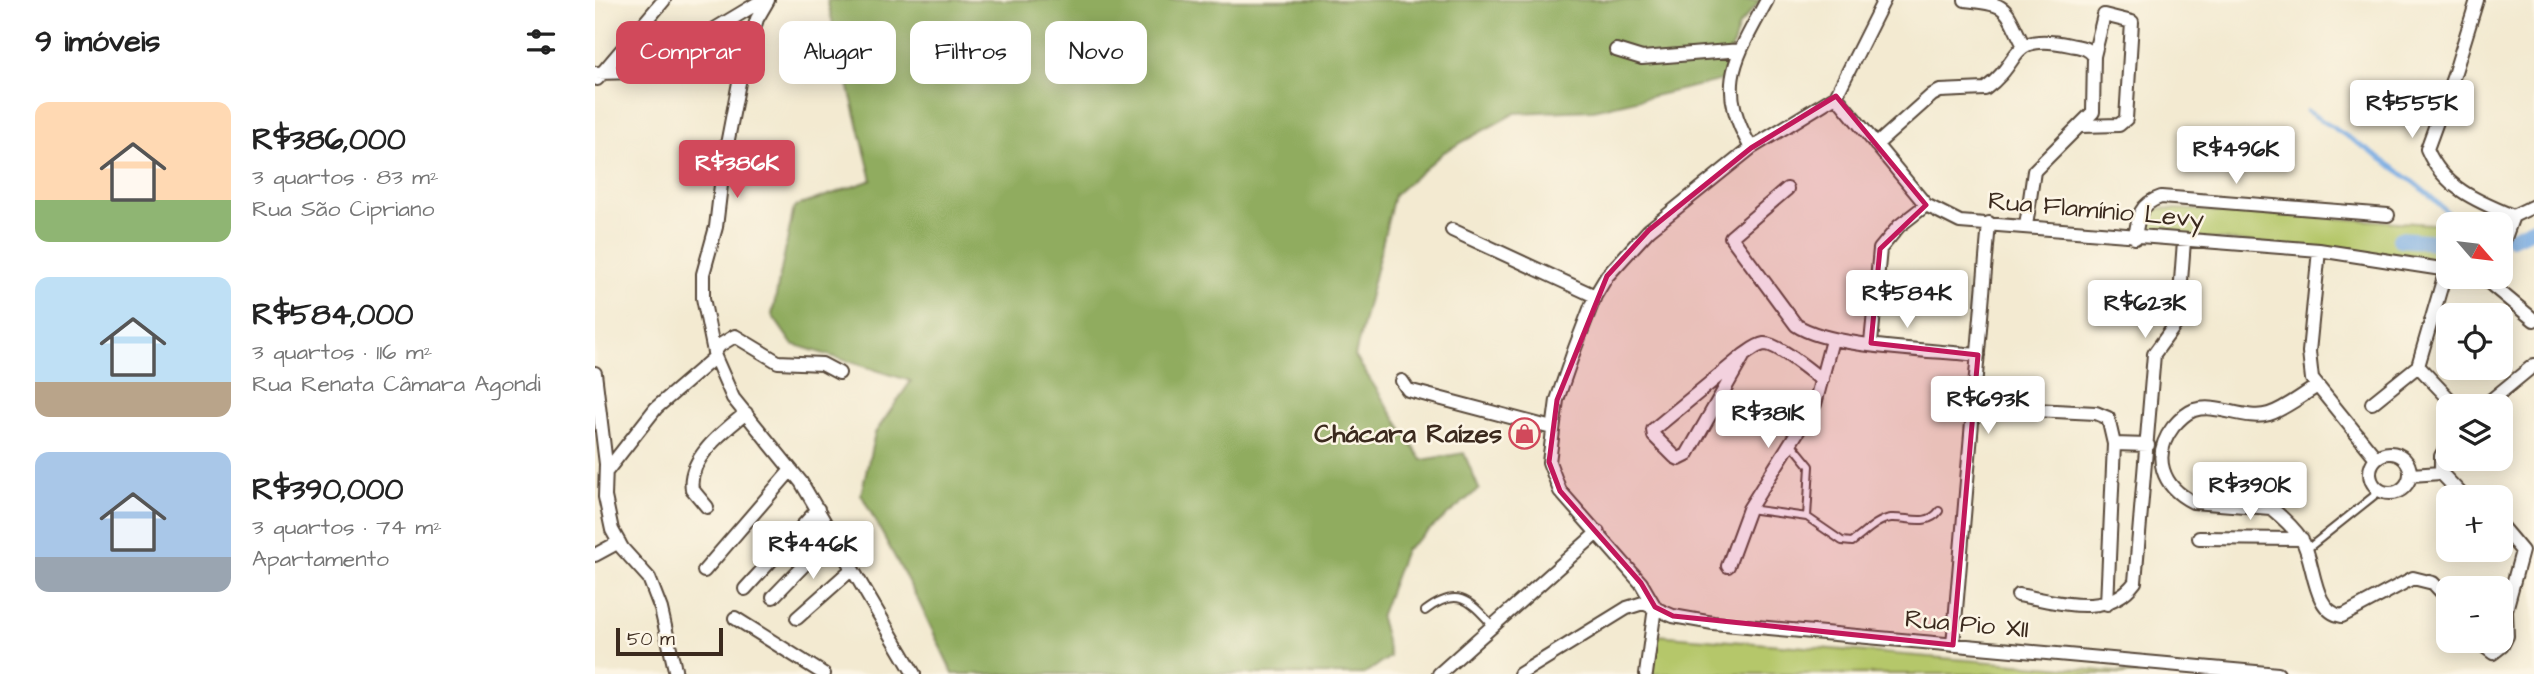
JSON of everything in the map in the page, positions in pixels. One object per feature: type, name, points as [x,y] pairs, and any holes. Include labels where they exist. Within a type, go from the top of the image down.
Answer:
[{"type":"street","points":[[597,77],[664,0]]},
{"type":"street","points":[[597,77],[637,72],[653,66],[765,0]]},
{"type":"street","points":[[765,0],[741,72],[724,160],[716,227],[703,274],[703,298],[715,355],[733,398],[791,470],[818,509],[914,674]]},
{"type":"street","points":[[1751,148],[1739,127],[1730,93],[1741,50],[1767,0]]},
{"type":"street","points":[[1646,674],[1655,607],[1641,583],[1560,491],[1553,478],[1549,462],[1557,400],[1595,296],[1607,276],[1649,230],[1751,148],[1836,96],[1884,0]]},
{"type":"street","points":[[1965,0],[1999,4],[2005,9],[2024,46]]},
{"type":"street","points":[[2477,0],[2427,149],[2435,168],[2457,188],[2472,199],[2503,212]]},
{"type":"street","points":[[2026,226],[2033,171],[2093,112],[2094,56],[2105,15],[2132,22],[2126,120],[2119,125],[2081,126]]},
{"type":"street","points":[[1876,145],[1932,95],[1940,91],[1985,89],[2024,46],[2043,40],[2086,48],[2094,56]]},
{"type":"street","points":[[1616,50],[1642,58],[1741,50]]},
{"type":"street","name":"Rua Flamínio Levy","points":[[1836,96],[1926,205],[1959,222],[2184,242],[2319,250],[2436,268]]},
{"type":"street","points":[[1787,189],[1731,237],[1796,325],[1807,332],[1832,340],[1978,355]]},
{"type":"street","points":[[2135,237],[2142,208],[2150,200],[2161,197],[2388,215]]},
{"type":"street","points":[[1871,343],[1880,249],[1899,226],[1926,205]]},
{"type":"street","points":[[2513,216],[2534,206]]},
{"type":"street","points":[[1953,645],[1989,223]]},
{"type":"street","points":[[1452,230],[1595,296]]},
{"type":"street","points":[[2018,595],[2094,606],[2107,604],[2127,593],[2135,583],[2154,354],[2178,321],[2184,242]]},
{"type":"street","points":[[2319,250],[2309,369],[2316,387],[2376,458]]},
{"type":"street","points":[[2372,403],[2418,366],[2441,289]]},
{"type":"street","points":[[2497,289],[2534,320]]},
{"type":"street","points":[[606,472],[656,408],[715,355],[720,345],[735,336],[778,362],[822,364],[839,373]]},
{"type":"street","points":[[1728,566],[1749,509],[1815,404],[1832,340]]},
{"type":"street","points":[[1744,355],[1687,455],[1679,459],[1675,457],[1654,436],[1653,430],[1744,355],[1765,344],[1776,348],[1822,380]]},
{"type":"street","points":[[2499,394],[2534,365]]},
{"type":"street","points":[[2418,366],[2445,394]]},
{"type":"street","points":[[595,373],[606,472],[605,497],[619,542],[649,578],[661,609],[676,674]]},
{"type":"street","points":[[1402,380],[1408,390],[1552,428]]},
{"type":"street","points":[[2316,387],[2271,413],[2259,415],[2219,408],[2193,411],[2171,429],[2160,456],[2167,480],[2182,497],[2193,502],[2266,506],[2284,520],[2304,545],[2322,600],[2337,616],[2342,616],[2413,578],[2436,586]]},
{"type":"street","points":[[1973,407],[2096,413],[2108,418],[2114,444],[2107,604]]},
{"type":"street","points":[[707,507],[692,489],[695,468],[713,443],[745,412]]},
{"type":"street","points":[[2114,444],[2148,445]]},
{"type":"street","points":[[2385,453],[2404,457],[2411,475],[2400,491],[2380,491],[2370,475],[2376,458],[2385,453]]},
{"type":"street","points":[[704,571],[791,470]]},
{"type":"street","points":[[2411,475],[2441,473],[2452,485]]},
{"type":"street","points":[[745,589],[818,509]]},
{"type":"street","points":[[1439,674],[1454,669],[1493,626],[1598,532]]},
{"type":"street","points":[[772,597],[833,535]]},
{"type":"street","points":[[2199,538],[2304,545]]},
{"type":"street","points":[[2513,540],[2522,551],[2513,584]]},
{"type":"street","points":[[595,555],[619,542]]},
{"type":"street","points":[[797,618],[852,569]]},
{"type":"street","points":[[1528,672],[1627,608],[1643,603],[1655,607]]},
{"type":"street","name":"Rua Pio XII","points":[[1655,607],[1673,616],[1713,624],[2278,674]]},
{"type":"street","points":[[735,618],[824,674]]},
{"type":"lane","points":[[1792,444],[1810,466],[1807,517]]},
{"type":"lane","points":[[2304,545],[2380,491]]},
{"type":"lane","points":[[1749,509],[1807,517],[1842,541],[1852,542],[1880,520],[1925,520],[1933,518],[1939,511]]},
{"type":"lane","points":[[1426,611],[1445,598],[1461,598],[1471,602],[1493,626]]},
{"type":"highlighted area","points":[[1836,96],[1926,205],[1880,249],[1871,343],[1978,355],[1953,645],[1673,616],[1655,607],[1641,583],[1560,491],[1549,462],[1557,400],[1607,276],[1649,230],[1751,148]]},
{"type":"green space","points":[[827,0],[1761,0],[1739,25],[1723,80],[1593,110],[1515,113],[1444,152],[1394,195],[1355,356],[1422,460],[1464,453],[1479,489],[1405,550],[1380,617],[1390,657],[1364,674],[953,674],[919,602],[861,494],[875,433],[911,381],[792,344],[772,315],[794,207],[872,180],[848,84],[896,84],[896,21],[832,21]]},
{"type":"green space","points":[[2159,208],[2436,224],[2436,260],[2159,234],[2141,222]]},
{"type":"green space","points":[[1655,635],[2140,674],[1651,674]]},
{"type":"waterway","points":[[2307,111],[2409,179],[2446,212]]},
{"type":"waterway","points":[[2513,238],[2534,228]]},
{"type":"waterway","points":[[2400,239],[2436,242]]},
{"type":"place","name":"Chácara Raízes","points":[[1525,434]]}]
